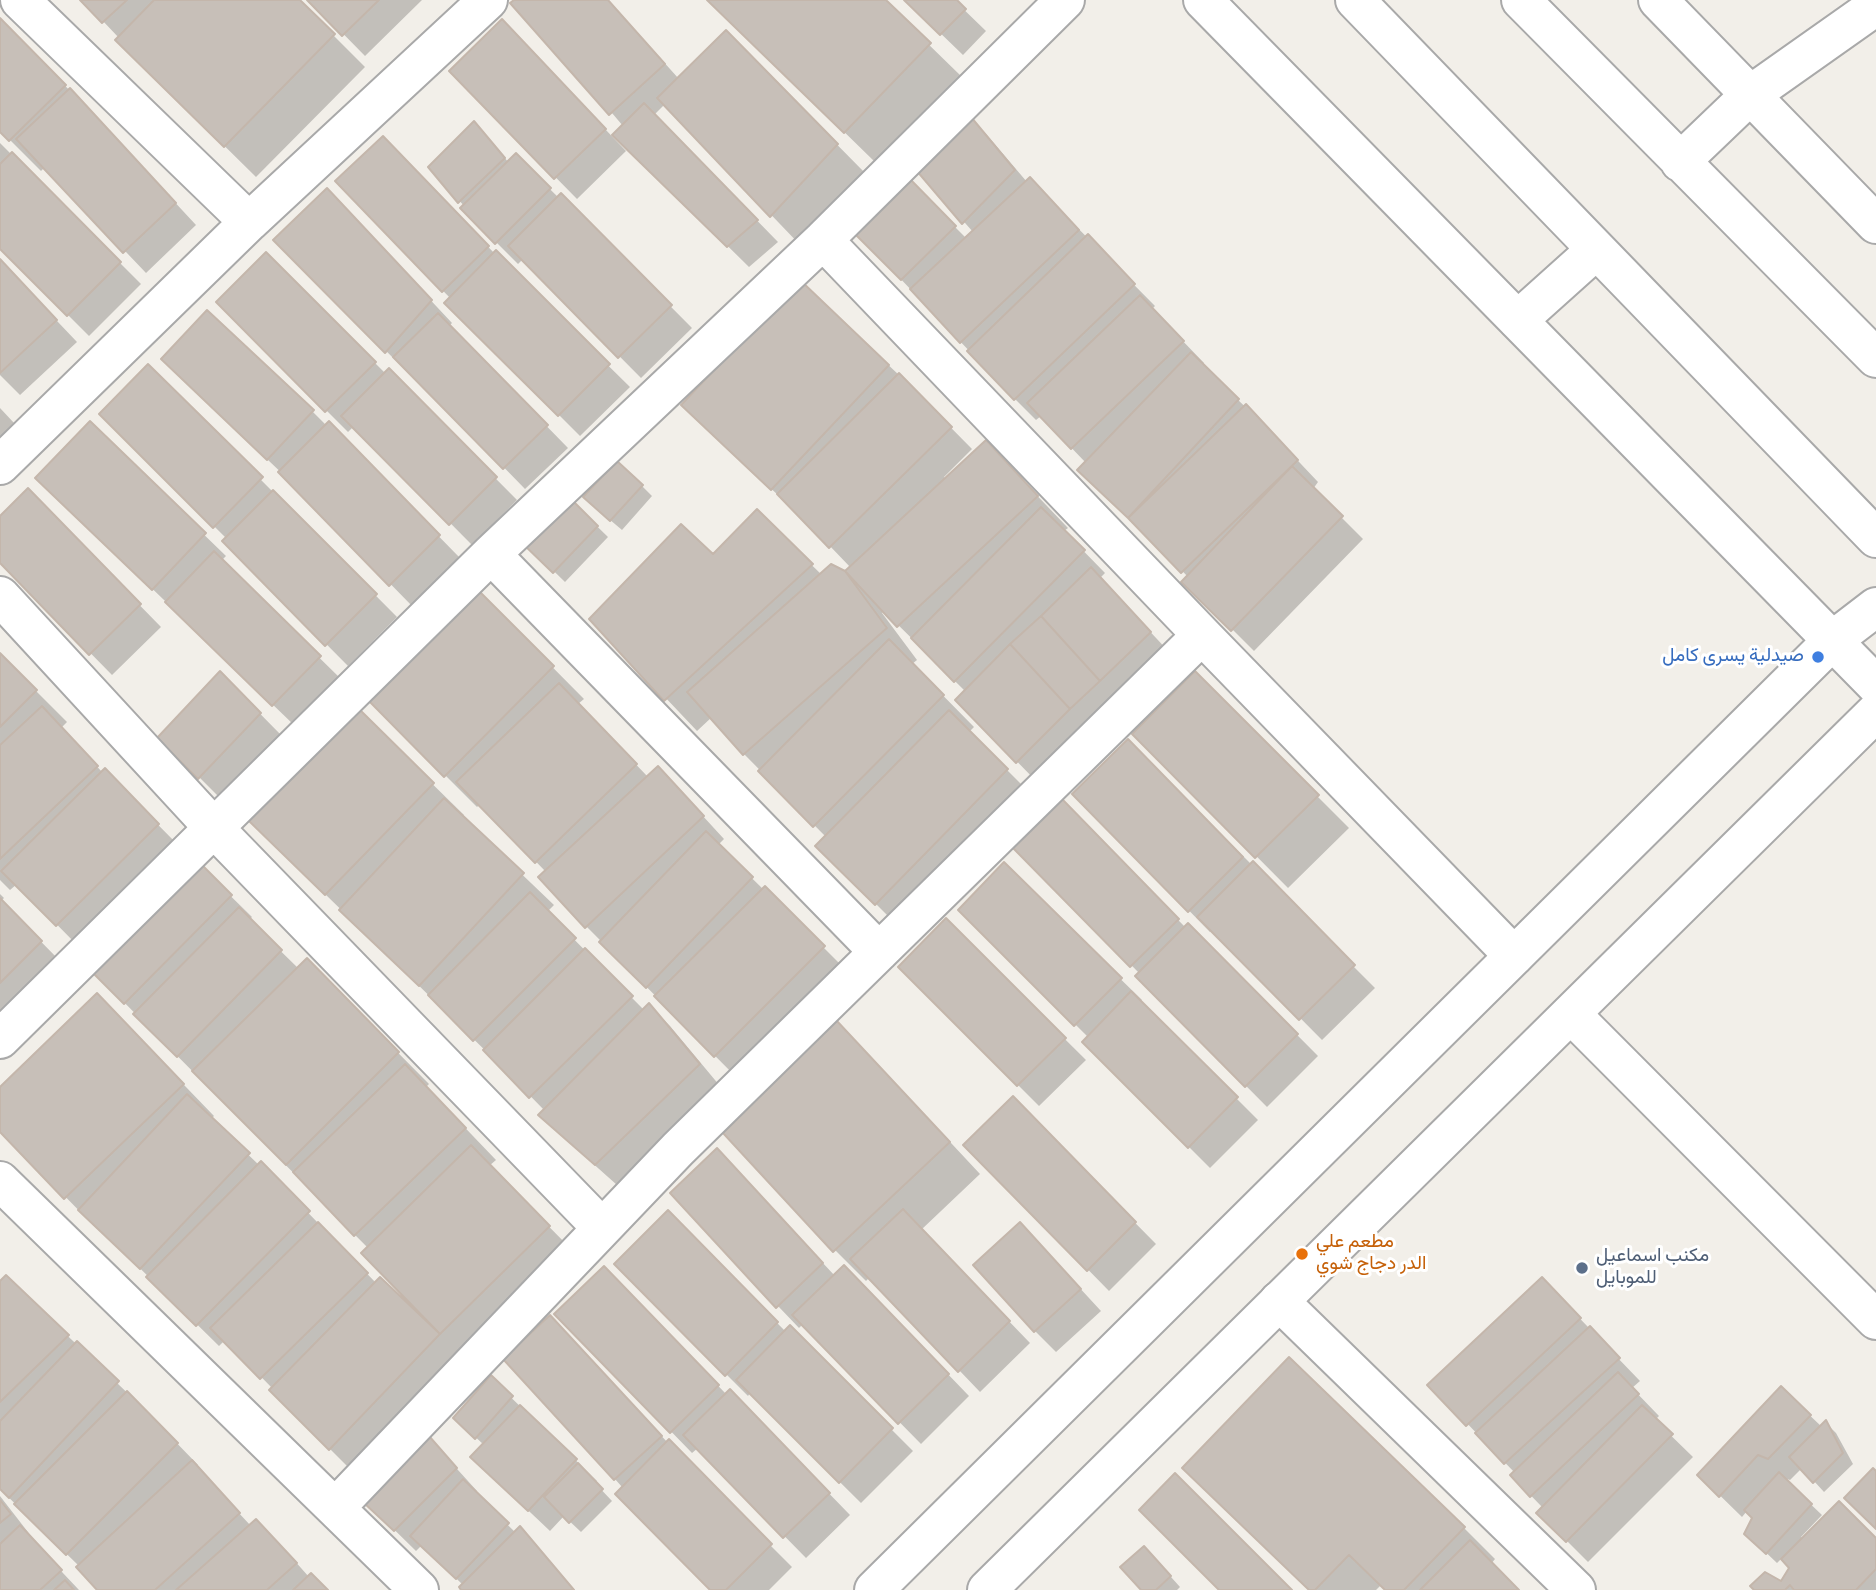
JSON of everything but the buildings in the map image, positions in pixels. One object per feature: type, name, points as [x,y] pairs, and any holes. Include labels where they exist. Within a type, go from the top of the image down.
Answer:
[{"type":"street","points":[[20,0],[249,222]]},
{"type":"street","points":[[0,465],[249,222],[488,0]]},
{"type":"street","points":[[0,1039],[491,554],[823,240],[1065,0]]},
{"type":"street","points":[[1203,0],[1876,685]]},
{"type":"street","points":[[1355,0],[1876,538]]},
{"type":"street","points":[[1521,0],[1876,358]]},
{"type":"street","points":[[1658,0],[1876,224]]},
{"type":"street","points":[[1680,162],[1750,95],[1876,6]]},
{"type":"street","points":[[823,240],[1514,956]]},
{"type":"street","points":[[1518,320],[1596,250]]},
{"type":"street","points":[[491,554],[879,952]]},
{"type":"street","points":[[0,596],[214,828],[603,1228]]},
{"type":"street","points":[[874,1590],[1833,640],[1876,607]]},
{"type":"street","points":[[336,1507],[678,1149],[1202,635]]},
{"type":"street","points":[[987,1590],[1876,712]]},
{"type":"street","points":[[1571,1014],[1876,1320]]},
{"type":"street","points":[[0,1181],[419,1590]]},
{"type":"street","points":[[1279,1301],[1576,1590]]},
{"type":"place","name":"صيدلية يسرى كامل","points":[[1818,657]]},
{"type":"place","name":"مطعم علي الدر دجاج شوي","points":[[1302,1254]]},
{"type":"place","name":"مكنب اسماعيل للموبايل","points":[[1582,1268]]}]
